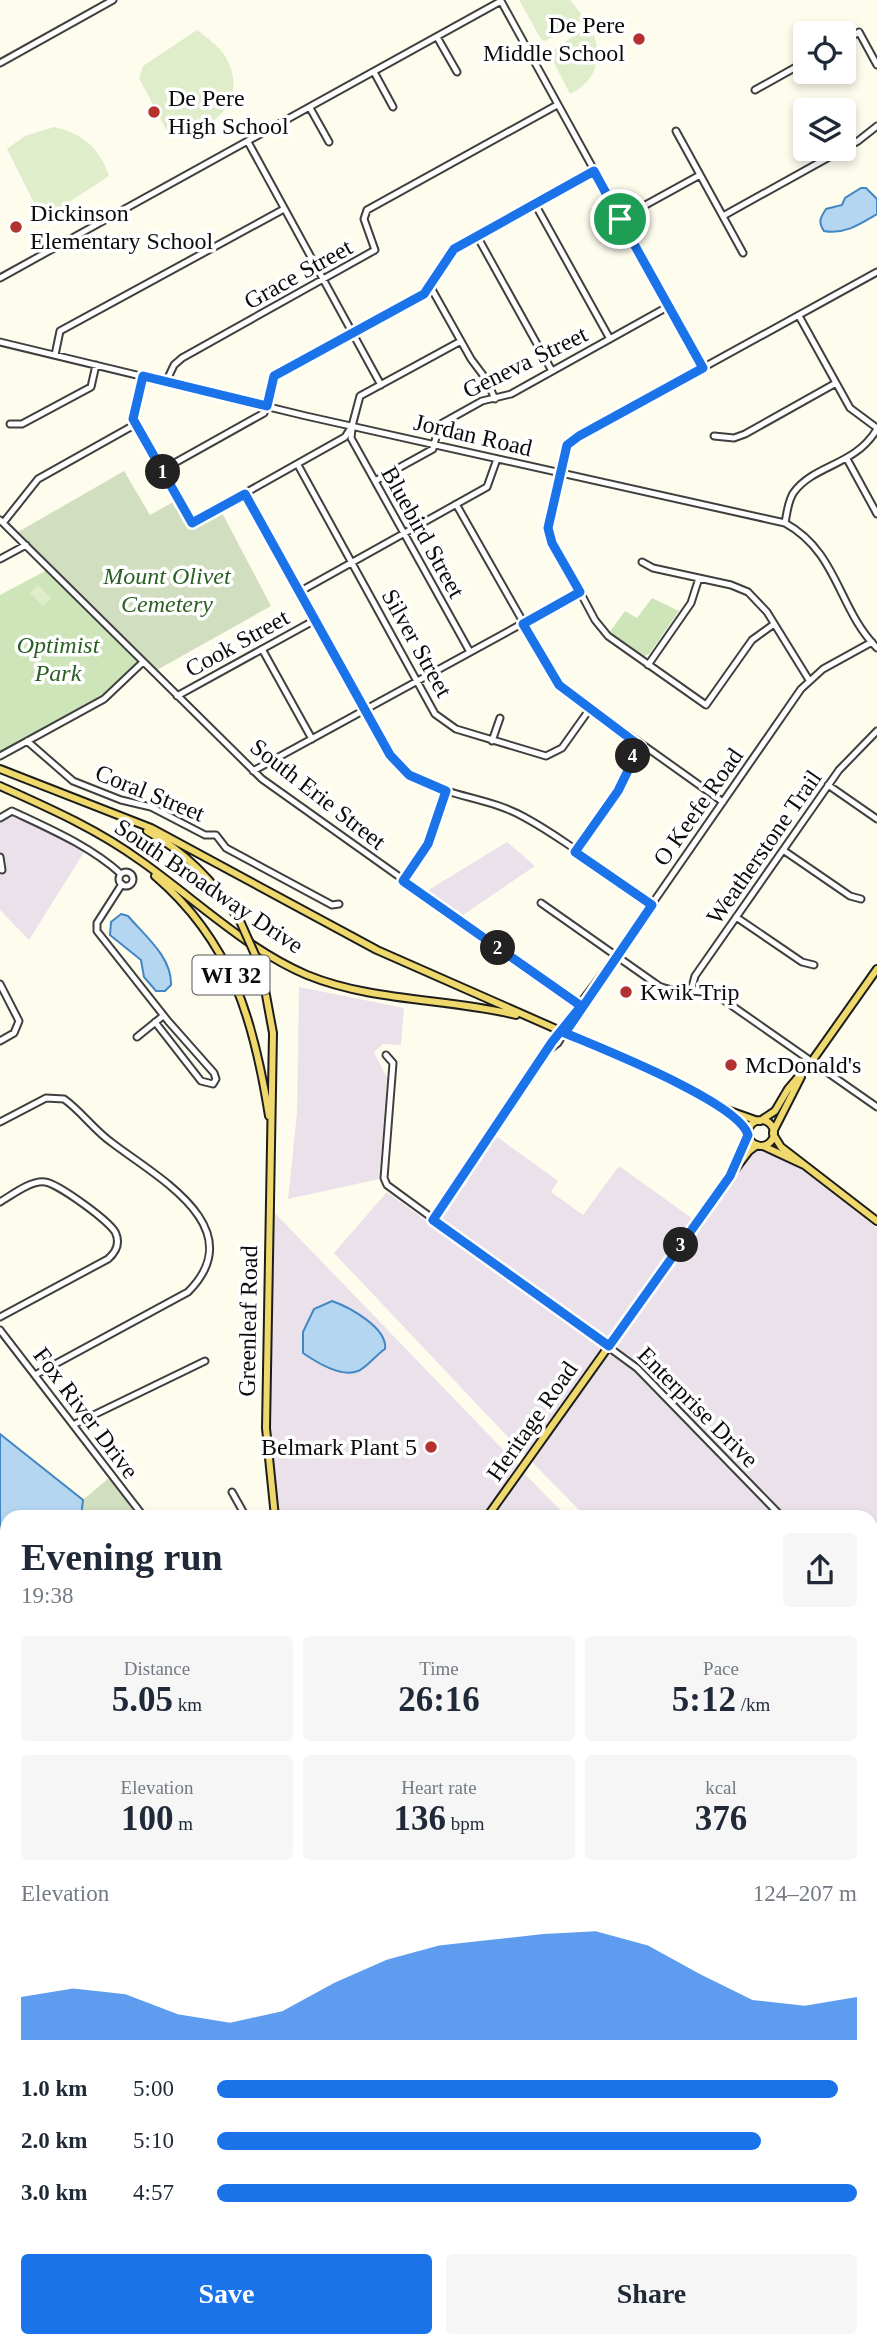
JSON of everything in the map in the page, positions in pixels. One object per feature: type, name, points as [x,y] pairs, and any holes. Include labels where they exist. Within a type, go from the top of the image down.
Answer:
[{"type":"main road","name":"WI 32","points":[[0,769],[121,817],[156,835],[191,862],[211,882],[240,921],[261,968],[273,1033],[271,1125]]},
{"type":"main road","name":"South Broadway Drive","points":[[0,786],[91,829],[133,856],[243,937],[305,974],[351,989],[479,1006],[528,1018]]},
{"type":"main road","name":"South Broadway Drive","points":[[121,817],[178,841],[377,950],[657,1073],[725,1110],[741,1121],[748,1134]]},
{"type":"main road","name":"WI 32","points":[[133,856],[185,907],[233,978],[255,1034],[271,1125]]},
{"type":"main road","points":[[759,1146],[769,1143],[802,1075],[877,970]]},
{"type":"main road","points":[[802,1075],[788,1088],[773,1113],[752,1125],[748,1134],[759,1146],[806,1165]]},
{"type":"main road","name":"South Broadway Drive","points":[[725,1110],[759,1121]]},
{"type":"main road","points":[[759,1121],[769,1124],[781,1147],[877,1221]]},
{"type":"main road","name":"Greenleaf Road","points":[[271,1125],[266,1428],[274,1510]]},
{"type":"main road","name":"Heritage Road","points":[[730,1176],[748,1134]]},
{"type":"main road","name":"Heritage Road","points":[[492,1510],[730,1176],[749,1151],[759,1146]]},
{"type":"street","points":[[0,63],[113,0]]},
{"type":"street","points":[[0,278],[500,1],[703,368]]},
{"type":"street","points":[[856,34],[859,32],[877,65]]},
{"type":"street","points":[[437,37],[457,72]]},
{"type":"street","points":[[755,90],[793,69]]},
{"type":"street","points":[[374,72],[393,107]]},
{"type":"street","name":"Grace Street","points":[[166,382],[174,365],[182,358],[375,250],[364,219],[367,210],[557,105]]},
{"type":"street","points":[[310,108],[329,142]]},
{"type":"street","points":[[723,216],[858,141],[877,126]]},
{"type":"street","points":[[676,131],[743,253]]},
{"type":"street","points":[[248,142],[381,385]]},
{"type":"street","points":[[162,470],[264,413],[274,376],[424,294],[451,253],[594,171]]},
{"type":"street","points":[[620,219],[700,175]]},
{"type":"street","points":[[535,204],[610,339]]},
{"type":"street","points":[[55,355],[60,331],[284,209]]},
{"type":"street","points":[[477,236],[552,371]]},
{"type":"street","points":[[774,624],[752,640],[706,705],[648,665],[608,636],[580,592],[549,534],[560,473],[571,440],[877,272]]},
{"type":"street","points":[[430,286],[486,379],[495,399]]},
{"type":"street","name":"Geneva Street","points":[[375,481],[433,449],[439,425],[482,401],[495,399],[552,371],[669,306]]},
{"type":"street","points":[[785,523],[796,489],[864,448],[877,429],[853,412],[799,316]]},
{"type":"street","points":[[143,376],[133,419],[192,523],[345,437],[352,426],[360,396],[461,341]]},
{"type":"street","name":"Jordan Road","points":[[0,342],[352,426],[785,523],[802,532],[820,552],[877,648]]},
{"type":"street","points":[[10,424],[22,424],[91,387],[96,365]]},
{"type":"street","points":[[714,436],[734,438],[745,434],[836,383]]},
{"type":"street","points":[[1,521],[38,479],[136,424]]},
{"type":"street","name":"Bluebird Street","points":[[352,426],[351,438],[470,652]]},
{"type":"street","name":"Cook Street","points":[[299,592],[490,485],[497,459]]},
{"type":"street","points":[[847,459],[877,514]]},
{"type":"street","name":"Silver Street","points":[[298,465],[417,681],[444,723],[540,756],[551,755],[564,746],[589,710]]},
{"type":"street","points":[[245,494],[390,755],[402,769],[417,780],[516,813],[652,905]]},
{"type":"street","points":[[456,504],[559,685],[589,710],[723,802]]},
{"type":"street","name":"South Erie Street","points":[[1,521],[253,771],[283,796],[581,1006]]},
{"type":"street","points":[[0,559],[26,545]]},
{"type":"street","points":[[642,562],[653,568],[748,592],[762,605],[809,680]]},
{"type":"street","points":[[648,665],[691,603],[699,578]]},
{"type":"street","points":[[253,771],[580,592]]},
{"type":"street","name":"Cook Street","points":[[177,696],[315,620]]},
{"type":"street","name":"O Keefe Road","points":[[433,1220],[809,680],[872,642]]},
{"type":"street","points":[[262,649],[312,739]]},
{"type":"street","points":[[0,756],[104,699],[143,662]]},
{"type":"street","points":[[492,741],[499,718]]},
{"type":"street","name":"Weatherstone Trail","points":[[691,991],[695,976],[828,785],[848,758],[877,731]]},
{"type":"street","name":"Coral Street","points":[[27,741],[73,781],[121,800],[151,807],[205,835],[216,835],[226,848],[332,905],[339,904]]},
{"type":"street","points":[[575,852],[618,791],[640,746]]},
{"type":"street","points":[[828,785],[877,819]]},
{"type":"street","points":[[403,881],[428,844],[446,791]]},
{"type":"street","points":[[0,818],[12,811],[101,857],[121,874],[122,884],[97,923],[97,931],[163,1016],[214,1073],[215,1082],[204,1084],[155,1022]]},
{"type":"street","points":[[783,850],[850,896],[861,899]]},
{"type":"street","points":[[0,857],[2,870]]},
{"type":"street","points":[[121,874],[128,872],[133,878],[130,885],[122,884]]},
{"type":"street","points":[[541,903],[659,986],[675,992],[691,991],[718,996],[877,1107]]},
{"type":"street","points":[[736,917],[802,962],[814,965]]},
{"type":"street","points":[[0,984],[19,1021],[14,1033],[0,1041]]},
{"type":"street","points":[[137,1037],[163,1016]]},
{"type":"street","name":"Enterprise Drive","points":[[386,1055],[393,1063],[384,1178],[392,1191],[609,1346],[649,1380],[775,1510]]},
{"type":"street","points":[[0,1122],[46,1098],[55,1097],[67,1101],[93,1127],[190,1201],[206,1232],[206,1263],[194,1286],[181,1297],[35,1375]]},
{"type":"street","points":[[0,1202],[34,1183],[46,1182],[102,1219],[117,1236],[117,1245],[112,1256],[0,1317]]},
{"type":"street","name":"Fox River Drive","points":[[0,1330],[139,1510]]},
{"type":"street","points":[[74,1425],[205,1361]]},
{"type":"street","points":[[232,1492],[242,1510]]},
{"type":"shaded area","points":[[12,811],[86,849],[29,940],[0,910],[0,818]]},
{"type":"shaded area","points":[[507,842],[535,866],[457,919],[422,894]]},
{"type":"shaded area","points":[[299,987],[404,1008],[401,1045],[383,1044],[374,1052],[387,1078],[379,1179],[288,1199],[297,1113]]},
{"type":"shaded area","points":[[496,1136],[558,1181],[551,1192],[583,1215],[619,1166],[693,1219],[525,1455],[334,1253],[387,1192],[433,1226]]},
{"type":"shaded area","points":[[760,1149],[798,1166],[877,1228],[877,1510],[579,1510],[532,1462],[747,1156]]},
{"type":"shaded area","points":[[270,1208],[518,1465],[486,1510],[274,1510],[267,1464]]},
{"type":"shaded area","points":[[524,1473],[560,1510],[497,1510]]},
{"type":"green space","points":[[519,0],[570,0],[585,19],[545,41],[541,39]]},
{"type":"green space","points":[[589,25],[596,45],[596,64],[587,81],[570,94],[549,53]]},
{"type":"green space","points":[[197,30],[225,56],[232,72],[230,100],[213,122],[200,129],[170,137],[139,78],[143,66]]},
{"type":"green space","points":[[54,127],[73,133],[89,143],[101,157],[109,176],[48,216],[39,213],[7,149],[25,136]]},
{"type":"green space","name":"Mount Olivet Cemetery","points":[[124,471],[150,515],[175,501],[190,528],[221,511],[271,606],[157,670],[18,532]]},
{"type":"green space","name":"Optimist Park","points":[[49,569],[143,662],[104,699],[0,756],[0,595]]},
{"type":"green space","points":[[38,585],[51,598],[43,606],[30,593]]},
{"type":"green space","points":[[652,598],[679,611],[649,654],[642,657],[609,633],[625,611],[637,618]]},
{"type":"green space","points":[[109,1478],[134,1510],[82,1510],[83,1500]]},
{"type":"water","points":[[861,188],[866,188],[877,199],[877,214],[845,230],[824,231],[820,220],[826,209],[842,205],[845,198]]},
{"type":"water","points":[[121,914],[128,916],[162,956],[167,965],[171,985],[165,991],[156,991],[144,977],[141,960],[110,935],[111,922]]},
{"type":"water","points":[[332,1301],[366,1319],[384,1341],[385,1349],[358,1371],[337,1371],[303,1353],[303,1332],[314,1309]]},
{"type":"water","points":[[0,1434],[83,1500],[82,1510],[0,1510]]},
{"type":"place","name":"De Pere Middle School","points":[[639,39]]},
{"type":"place","name":"De Pere High School","points":[[154,112]]},
{"type":"place","name":"Dickinson Elementary School","points":[[16,227]]},
{"type":"place","name":"Kwik Trip","points":[[626,992]]},
{"type":"place","name":"McDonald's","points":[[731,1065]]},
{"type":"place","name":"Belmark Plant 5","points":[[431,1447]]},
{"type":"route","points":[[594,171],[620,219],[703,368],[571,440],[567,445],[548,528],[552,543],[580,592],[523,624],[559,685],[572,698],[640,746],[631,759],[618,791],[575,852],[652,905],[565,1033],[691,1091],[741,1121],[748,1135],[730,1176],[609,1346],[433,1220],[552,1042],[581,1006],[403,881],[428,844],[446,791],[409,775],[390,755],[245,494],[192,523],[133,419],[143,376],[267,406],[274,376],[424,294],[454,249],[594,171]]}]
